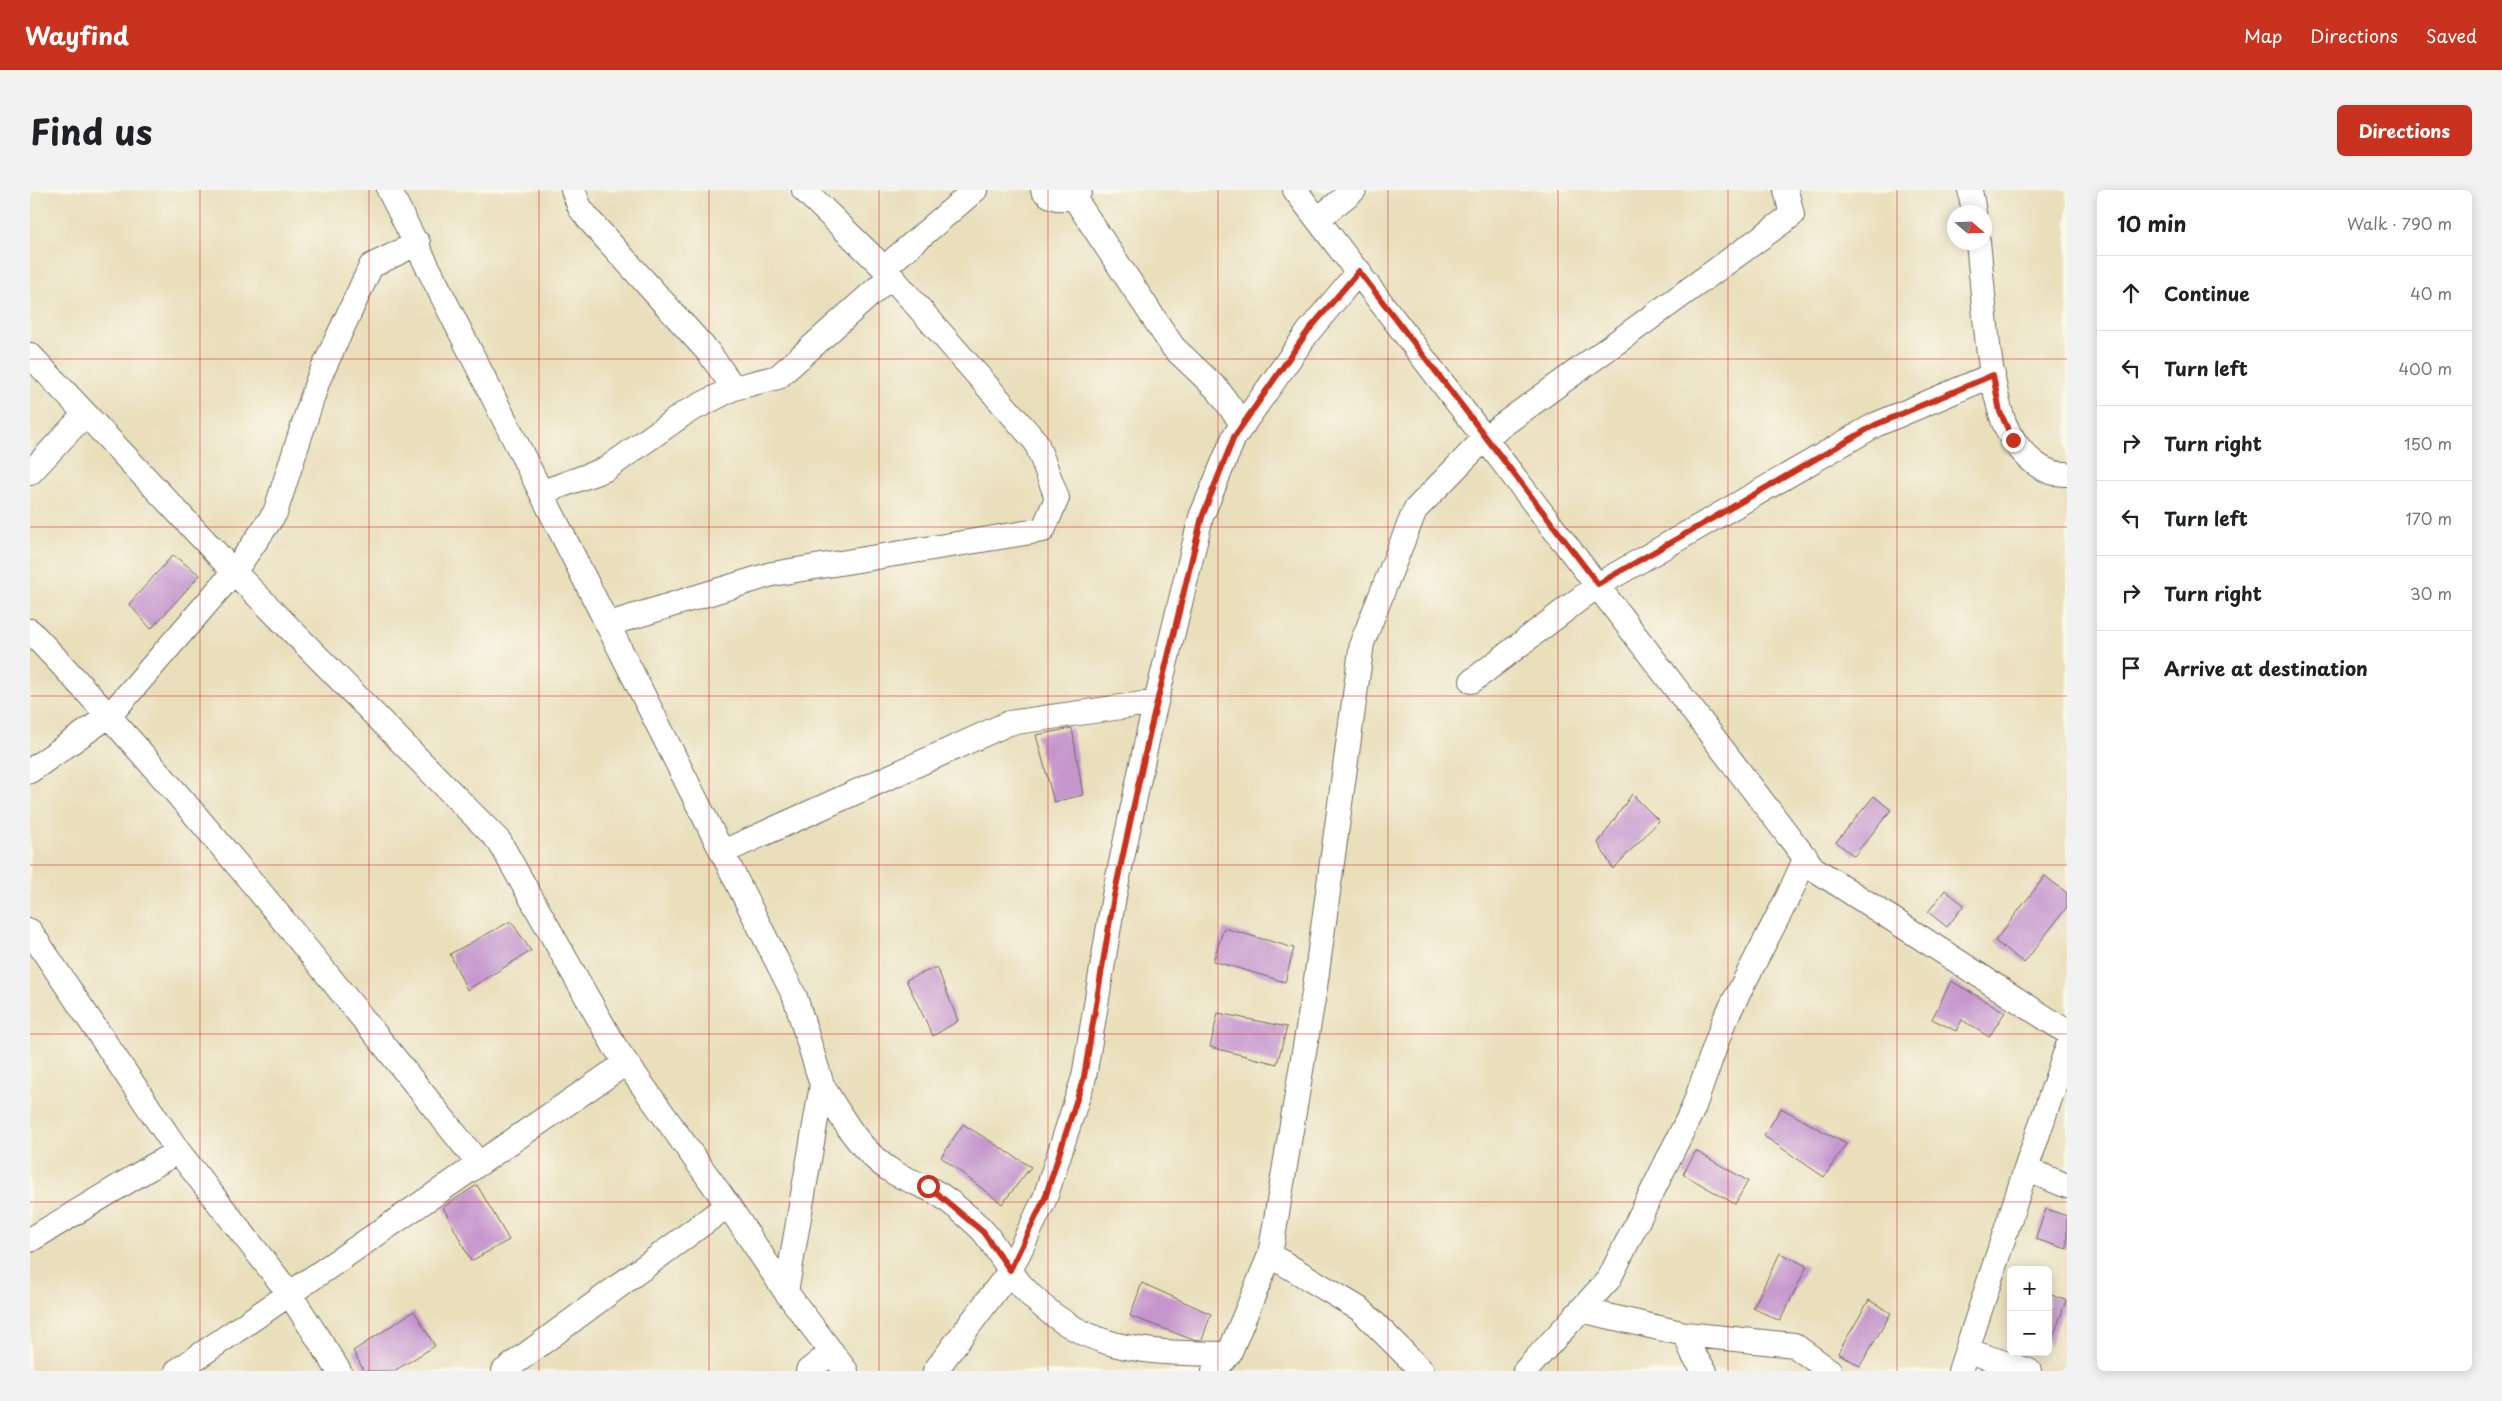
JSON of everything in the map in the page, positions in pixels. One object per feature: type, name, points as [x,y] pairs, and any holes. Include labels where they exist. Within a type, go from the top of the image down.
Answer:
[{"type":"street","points":[[389,190],[418,243],[795,997],[822,1085],[851,1134],[893,1172],[928,1186],[983,1232],[1021,1285],[1066,1326],[1090,1337],[1145,1352],[1221,1362],[1270,1256],[1315,987],[1362,642],[1415,510],[1486,438],[1792,215],[1786,190]]},
{"type":"street","points":[[573,190],[580,208],[591,222],[710,353],[734,388]]},
{"type":"street","points":[[609,624],[772,574],[1043,530],[1057,498],[1036,442],[888,272],[804,190]]},
{"type":"street","points":[[543,492],[606,469],[685,413],[734,388],[778,377],[976,190]]},
{"type":"street","points":[[1043,190],[1047,194],[1061,200],[1076,193],[1173,347],[1218,390],[1243,425]]},
{"type":"street","points":[[1295,190],[1359,271],[1813,868],[2067,1032]]},
{"type":"street","points":[[1318,218],[1354,190]]},
{"type":"street","points":[[1970,190],[1973,205]]},
{"type":"street","points":[[30,770],[110,715],[234,572],[275,513],[318,380],[371,266],[418,243]]},
{"type":"street","points":[[1979,250],[1993,375],[2000,412],[2013,440],[2038,467],[2064,480]]},
{"type":"street","points":[[935,1371],[1010,1270],[1045,1198],[1084,1077],[1114,896],[1156,702],[1202,517],[1234,437],[1308,331],[1359,271]]},
{"type":"street","points":[[30,355],[234,572],[499,841],[615,1047],[728,1205],[786,1292],[846,1371]]},
{"type":"street","points":[[1472,681],[1598,584],[1875,425],[1993,375]]},
{"type":"street","points":[[30,473],[85,414]]},
{"type":"street","points":[[30,631],[110,715],[313,956],[479,1164]]},
{"type":"street","points":[[723,852],[1009,723],[1156,702]]},
{"type":"street","points":[[1525,1371],[1609,1280],[1693,1109],[1724,1021],[1806,858]]},
{"type":"street","points":[[30,932],[178,1151],[289,1293],[339,1371]]},
{"type":"street","points":[[2029,1371],[1964,1361],[2067,1048]]},
{"type":"street","points":[[177,1371],[626,1063]]},
{"type":"street","points":[[786,1292],[822,1085]]},
{"type":"street","points":[[30,1240],[178,1151]]},
{"type":"street","points":[[2026,1169],[2067,1186]]},
{"type":"street","points":[[504,1371],[728,1205]]},
{"type":"street","points":[[1270,1256],[1361,1310],[1422,1371]]},
{"type":"street","points":[[1581,1310],[1685,1334],[1794,1345],[1830,1371]]},
{"type":"street","points":[[1685,1334],[1694,1356],[1705,1371]]},
{"type":"street","points":[[808,1371],[832,1352]]},
{"type":"building","points":[[173,555],[200,575],[151,629],[129,604]]},
{"type":"building","points":[[1072,728],[1083,795],[1054,802],[1036,735]]},
{"type":"building","points":[[1632,794],[1659,821],[1613,869],[1598,843]]},
{"type":"building","points":[[1874,796],[1891,810],[1854,856],[1836,842]]},
{"type":"building","points":[[2045,876],[2067,893],[2067,907],[2024,963],[1995,941]]},
{"type":"building","points":[[1945,890],[1964,905],[1947,927],[1928,912]]},
{"type":"building","points":[[511,921],[531,951],[467,990],[450,954]]},
{"type":"building","points":[[1224,928],[1294,948],[1285,982],[1213,961]]},
{"type":"building","points":[[937,967],[958,1021],[933,1036],[906,980]]},
{"type":"building","points":[[1951,981],[2005,1012],[1989,1037],[1962,1020],[1956,1031],[1932,1019]]},
{"type":"building","points":[[1218,1013],[1287,1027],[1277,1064],[1210,1047]]},
{"type":"building","points":[[1781,1108],[1846,1144],[1824,1177],[1764,1136]]},
{"type":"building","points":[[963,1124],[1031,1167],[1002,1204],[941,1157]]},
{"type":"building","points":[[1696,1151],[1748,1181],[1735,1204],[1683,1174]]},
{"type":"building","points":[[477,1185],[509,1240],[471,1261],[443,1207]]},
{"type":"building","points":[[2046,1209],[2067,1216],[2067,1249],[2035,1239]]},
{"type":"building","points":[[1780,1253],[1807,1266],[1780,1321],[1753,1308]]},
{"type":"building","points":[[1142,1283],[1211,1314],[1202,1340],[1191,1339],[1130,1316]]},
{"type":"building","points":[[2052,1295],[2066,1300],[2052,1341]]},
{"type":"building","points":[[1869,1300],[1891,1313],[1860,1366],[1838,1353]]},
{"type":"building","points":[[414,1311],[435,1346],[394,1371],[364,1371],[353,1351]]},
{"type":"route","points":[[928,1186],[983,1232],[1010,1270],[1045,1198],[1084,1077],[1114,896],[1150,731],[1202,517],[1234,437],[1308,331],[1359,271],[1598,584],[1875,425],[1993,375],[2000,412],[2013,440]]}]
